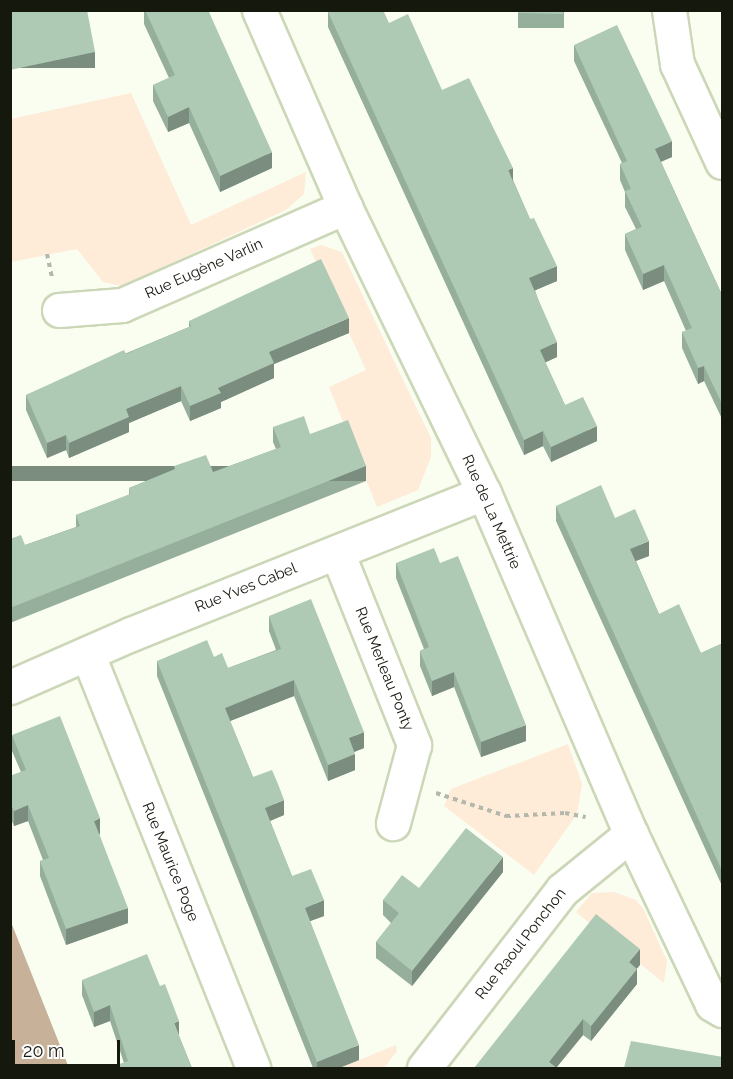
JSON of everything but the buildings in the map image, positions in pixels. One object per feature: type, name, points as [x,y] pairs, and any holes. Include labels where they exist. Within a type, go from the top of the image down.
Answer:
[{"type":"street","name":"Rue de La Mettrie","points":[[259,10],[345,207],[484,493],[631,834],[712,1004],[723,1010]]},
{"type":"street","points":[[669,10],[678,64],[723,162]]},
{"type":"street","name":"Rue Eugène Varlin","points":[[59,310],[122,304],[345,207]]},
{"type":"street","name":"Rue Yves Cabel","points":[[10,687],[484,493]]},
{"type":"street","name":"Rue Merleau Ponty","points":[[337,552],[414,745],[393,822]]},
{"type":"street","name":"Rue Maurice Poge","points":[[88,655],[253,1068]]},
{"type":"street","name":"Rue Raoul Ponchon","points":[[424,1068],[562,890],[631,834]]},
{"type":"path","points":[[403,784],[506,816],[577,814],[631,834]]},
{"type":"shaded area","points":[[131,93],[191,225],[306,172],[304,194],[286,210],[122,286],[103,282],[77,249],[11,262],[11,119]]},
{"type":"shaded area","points":[[321,245],[342,252],[431,438],[431,457],[418,490],[377,507],[329,387],[366,370],[310,249]]},
{"type":"shaded area","points":[[568,744],[582,784],[577,814],[534,875],[444,806],[451,789]]},
{"type":"shaded area","points":[[614,892],[636,900],[644,910],[667,961],[664,983],[576,912],[592,893]]},
{"type":"shaded area","points":[[11,922],[69,1068],[11,1068]]},
{"type":"shaded area","points":[[396,1045],[397,1051],[384,1068],[339,1068]]}]
